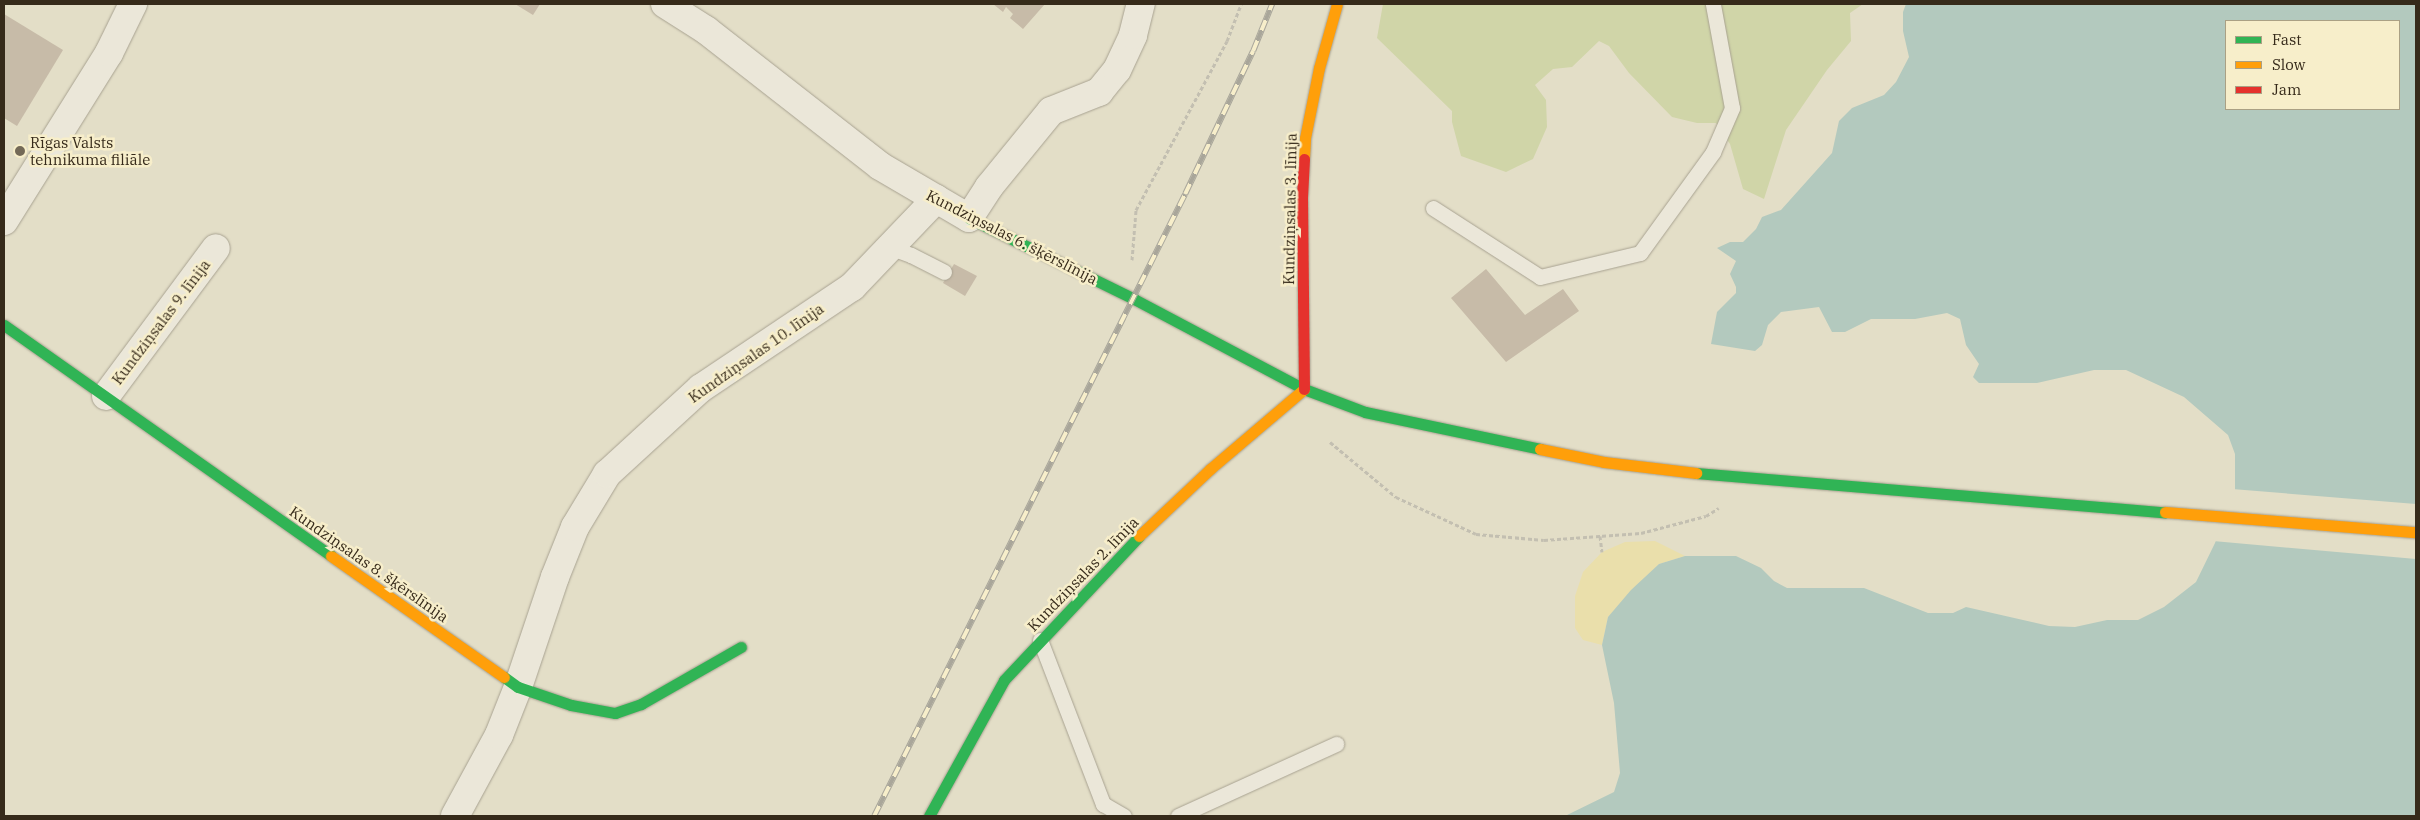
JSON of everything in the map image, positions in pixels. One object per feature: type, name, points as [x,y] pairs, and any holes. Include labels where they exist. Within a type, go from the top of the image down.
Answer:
[{"type":"street","points":[[4,222],[109,53],[133,4]]},
{"type":"street","name":"Kundziņsalas 6. šķērslīnija","points":[[665,4],[706,30],[880,166],[969,218],[1134,299],[1304,389],[1365,412],[1604,462],[1714,475],[2416,532]]},
{"type":"street","points":[[969,218],[989,188],[1051,111],[1099,92],[1117,70],[1133,35],[1141,4]]},
{"type":"street","name":"Kundziņsalas 3. līnija","points":[[1304,389],[1302,198],[1305,138],[1318,68],[1337,4]]},
{"type":"street","name":"Kundziņsalas 10. līnija","points":[[455,816],[499,734],[518,687],[555,576],[575,527],[607,474],[701,388],[852,287],[936,198]]},
{"type":"street","name":"Kundziņsalas 9. līnija","points":[[106,396],[216,248]]},
{"type":"street","name":"Kundziņsalas 8. šķērslīnija","points":[[4,325],[518,687],[571,705],[615,713],[641,704],[742,647]]},
{"type":"street","name":"Kundziņsalas 2. līnija","points":[[929,816],[1004,680],[1134,541],[1210,469],[1304,389]]},
{"type":"lane","points":[[1433,208],[1540,277],[1640,252],[1713,152],[1732,108],[1713,4]]},
{"type":"lane","points":[[890,247],[944,272]]},
{"type":"lane","points":[[1040,640],[1103,804],[1124,816]]},
{"type":"lane","points":[[1178,816],[1336,744]]},
{"type":"path","points":[[1132,260],[1136,210],[1227,41],[1240,4]]},
{"type":"path","points":[[1330,442],[1396,497],[1476,534],[1544,540],[1641,533],[1706,516],[1722,507]]},
{"type":"path","points":[[1600,536],[1602,552]]},
{"type":"green space","points":[[1383,4],[1863,4],[1850,13],[1851,41],[1827,70],[1786,130],[1764,199],[1743,189],[1730,144],[1716,123],[1697,123],[1672,117],[1629,73],[1609,46],[1599,41],[1572,67],[1553,69],[1535,85],[1546,100],[1547,127],[1533,159],[1506,172],[1461,156],[1452,122],[1452,111],[1377,38]]},
{"type":"sand","points":[[1655,541],[1685,556],[1659,564],[1608,617],[1602,645],[1583,640],[1575,628],[1575,596],[1583,572],[1602,552],[1625,542]]},
{"type":"shaded area","points":[[1906,4],[2416,4],[2416,816],[1565,816],[1614,792],[1620,773],[1614,703],[1602,645],[1608,617],[1631,590],[1659,564],[1685,556],[1736,556],[1761,568],[1774,581],[1787,588],[1864,588],[1928,613],[1953,613],[1966,607],[2049,626],[2075,627],[2107,620],[2138,620],[2164,607],[2196,582],[2215,543],[2235,492],[2235,454],[2228,435],[2184,397],[2126,370],[2094,370],[2037,383],[1979,383],[1973,377],[1979,364],[1966,345],[1960,319],[1947,313],[1915,319],[1871,319],[1845,332],[1832,332],[1819,307],[1781,312],[1768,325],[1762,345],[1755,351],[1711,344],[1717,312],[1736,293],[1736,287],[1730,274],[1736,261],[1717,248],[1730,242],[1743,242],[1756,229],[1762,217],[1781,210],[1832,153],[1839,121],[1852,108],[1884,95],[1896,82],[1909,57],[1903,31],[1903,12]]},
{"type":"pier","points":[[2232,489],[2416,504],[2416,559],[2213,541]]},
{"type":"building","points":[[515,4],[540,4],[533,15]]},
{"type":"building","points":[[993,4],[1045,4],[1023,29],[1010,18],[1013,14],[1006,7],[1003,12]]},
{"type":"building","points":[[4,14],[63,50],[17,126],[4,118]]},
{"type":"building","points":[[954,264],[977,276],[965,296],[943,283]]},
{"type":"building","points":[[1486,269],[1525,315],[1563,289],[1579,311],[1506,362],[1451,298]]},
{"type":"railway","points":[[874,816],[1185,194],[1253,51],[1272,4]]},
{"type":"traffic: fast","points":[[969,218],[1134,299],[1304,389],[1365,412],[1540,449]]},
{"type":"traffic: fast","points":[[4,325],[331,556]]},
{"type":"traffic: fast","points":[[1696,473],[2165,512]]},
{"type":"traffic: fast","points":[[929,816],[1004,680],[1139,536]]},
{"type":"traffic: fast","points":[[504,677],[518,687],[571,705],[615,713],[641,704],[741,647]]},
{"type":"traffic: slow","points":[[1304,159],[1305,138],[1319,68],[1337,4]]},
{"type":"traffic: slow","points":[[1139,536],[1210,469],[1304,389]]},
{"type":"traffic: slow","points":[[1540,449],[1604,462],[1696,473]]},
{"type":"traffic: slow","points":[[2165,512],[2416,532]]},
{"type":"traffic: slow","points":[[331,556],[504,677]]},
{"type":"traffic: jam","points":[[1304,159],[1302,198],[1304,389]]},
{"type":"place","name":"Rīgas Valsts tehnikuma filiāle","points":[[20,151]]}]
